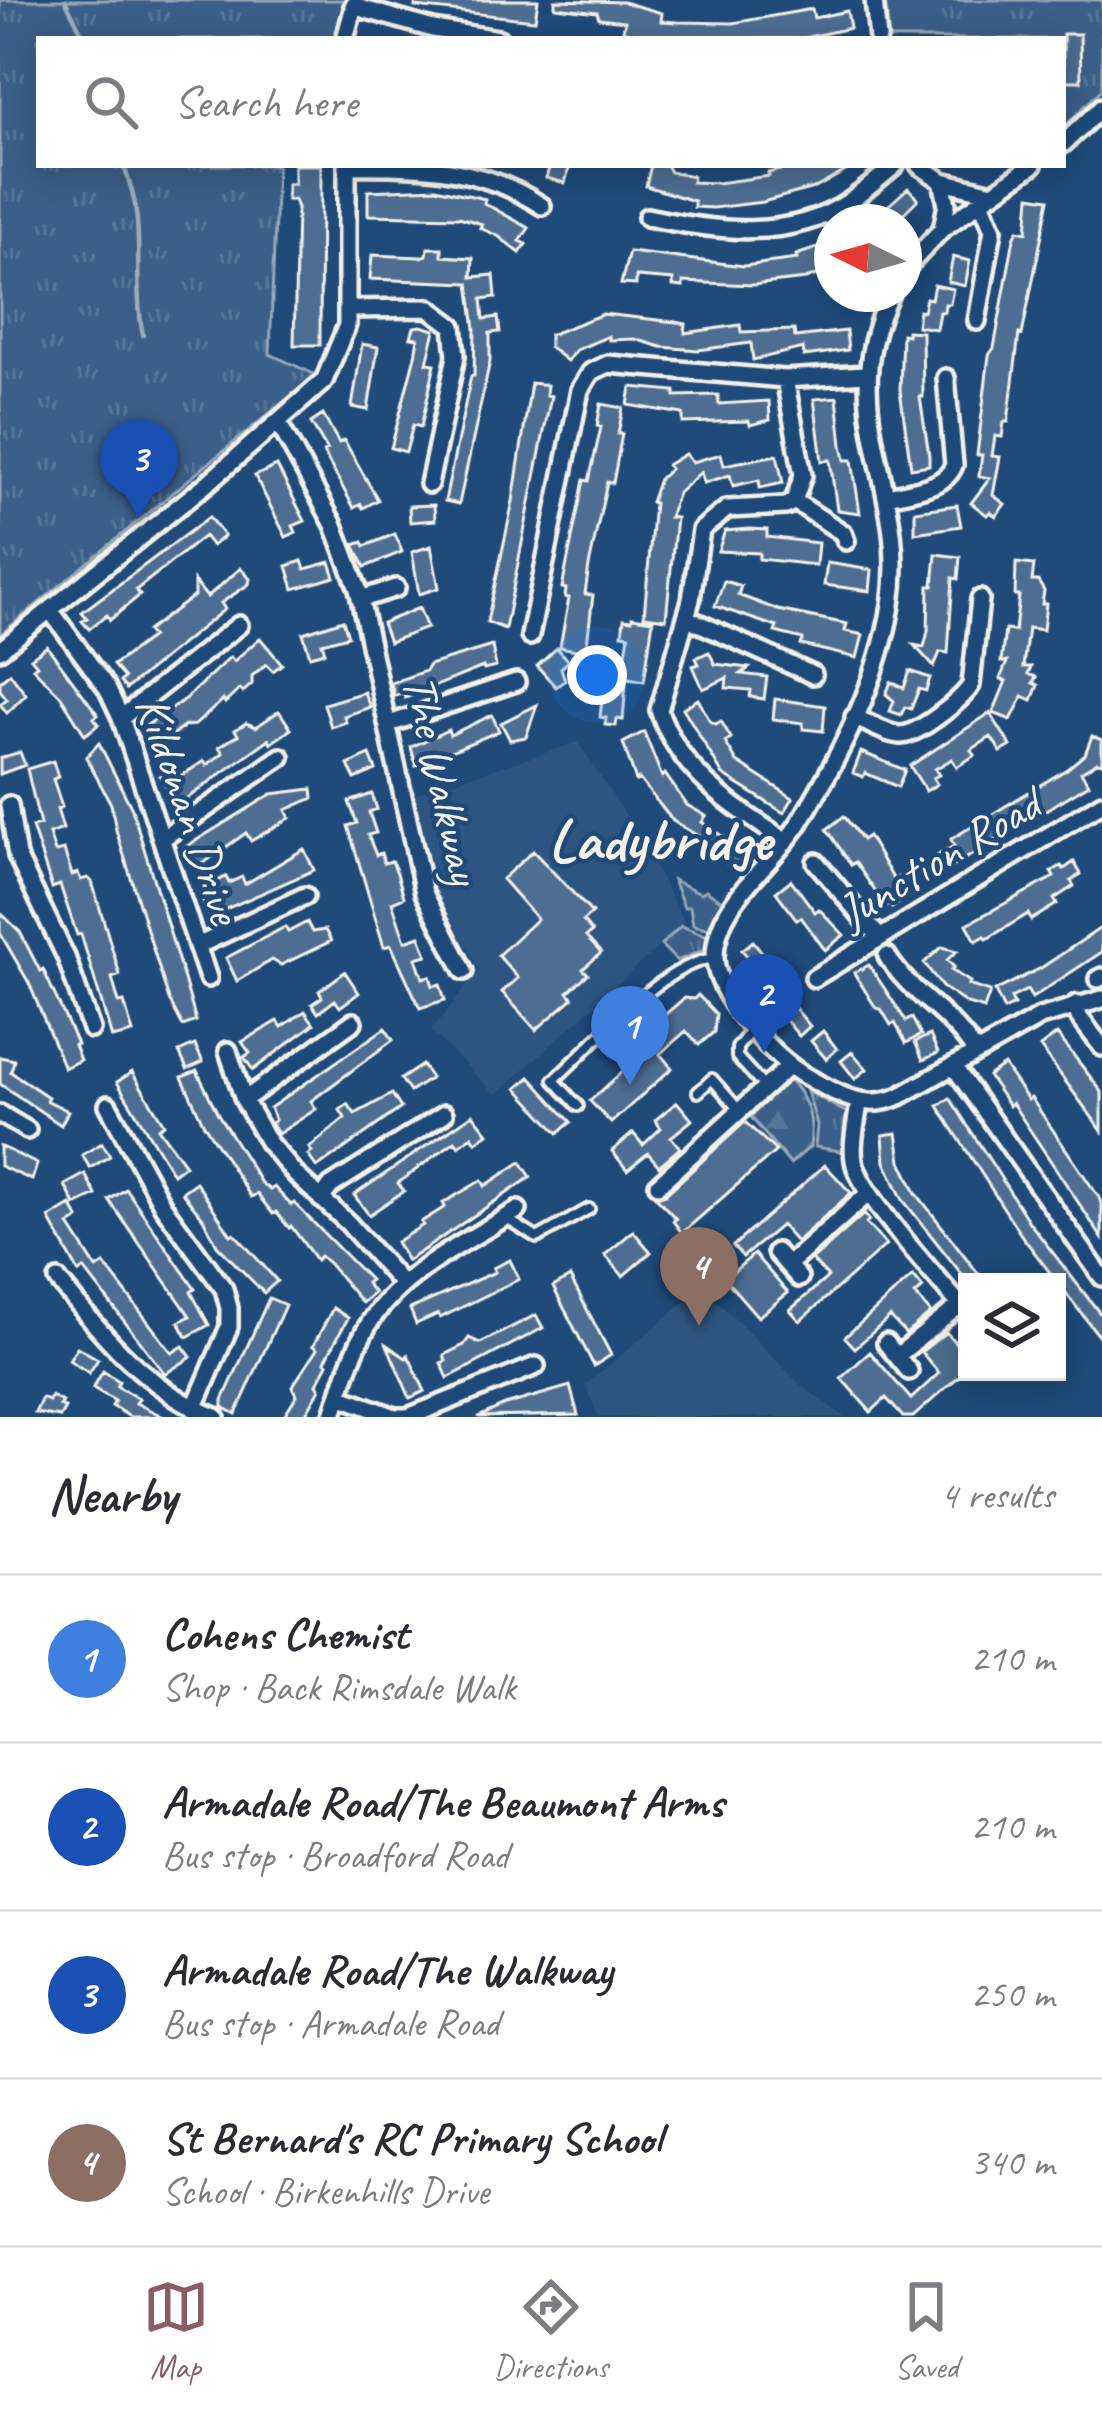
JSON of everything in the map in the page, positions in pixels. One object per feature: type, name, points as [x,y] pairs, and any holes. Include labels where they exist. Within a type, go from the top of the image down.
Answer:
[{"type":"street","points":[[874,0],[878,36]]},
{"type":"street","points":[[346,36],[355,3],[433,29],[479,36]]},
{"type":"street","points":[[1066,141],[1102,107]]},
{"type":"street","points":[[0,650],[323,381],[343,342],[349,309],[347,168]]},
{"type":"street","points":[[434,168],[501,183],[542,206]]},
{"type":"street","points":[[646,217],[718,231],[770,228],[831,212],[892,168]]},
{"type":"street","points":[[924,168],[942,181],[987,197]]},
{"type":"street","points":[[922,251],[942,229],[1029,168]]},
{"type":"street","points":[[942,181],[947,204],[942,229]]},
{"type":"street","points":[[976,322],[993,230],[987,197]]},
{"type":"street","points":[[349,309],[429,308],[453,326],[457,356],[429,484]]},
{"type":"street","points":[[882,312],[866,374],[870,431],[888,496],[894,554],[891,608],[875,665],[828,772],[786,841],[727,914],[715,958],[724,993],[790,1066],[859,1102],[889,1101],[1040,1017],[1102,999]]},
{"type":"street","points":[[530,636],[580,390],[591,372],[608,364],[785,380],[866,374]]},
{"type":"street","points":[[888,496],[943,482],[951,475],[946,378]]},
{"type":"street","points":[[785,380],[803,475],[794,501]]},
{"type":"street","name":"The Walkway","points":[[278,422],[334,525],[361,599],[424,893],[464,971]]},
{"type":"street","points":[[794,501],[843,533],[846,541]]},
{"type":"street","points":[[786,841],[715,794],[691,769],[660,715],[659,704],[687,619],[698,539],[706,524],[727,509],[775,507],[794,501]]},
{"type":"street","points":[[361,599],[395,588]]},
{"type":"street","points":[[854,717],[898,735],[909,734],[964,697],[971,685],[980,599]]},
{"type":"street","name":"Kildonan Drive","points":[[50,610],[107,688],[122,718],[208,978]]},
{"type":"street","points":[[687,619],[814,675]]},
{"type":"street","points":[[122,718],[239,625]]},
{"type":"street","points":[[389,724],[516,682]]},
{"type":"street","points":[[163,838],[280,757]]},
{"type":"street","name":"Junction Road","points":[[814,978],[1102,803]]},
{"type":"street","points":[[9,805],[8,858],[66,957],[92,1029]]},
{"type":"street","points":[[816,862],[880,938]]},
{"type":"street","points":[[197,946],[305,896]]},
{"type":"street","points":[[887,956],[904,981],[956,1023],[975,1052]]},
{"type":"street","points":[[1076,1004],[1079,1017],[1102,1047]]},
{"type":"street","points":[[244,1100],[353,1022]]},
{"type":"street","points":[[228,1051],[244,1100],[268,1142],[403,1285]]},
{"type":"street","points":[[658,1184],[790,1066]]},
{"type":"street","points":[[954,1067],[1102,1277]]},
{"type":"street","points":[[859,1102],[853,1154],[856,1169],[869,1193],[958,1303]]},
{"type":"street","points":[[109,1106],[163,1206],[224,1289],[229,1327],[194,1408]]},
{"type":"street","points":[[0,1114],[28,1130]]},
{"type":"street","points":[[321,1198],[332,1186],[444,1114]]},
{"type":"street","points":[[788,1265],[869,1193]]},
{"type":"street","points":[[332,1417],[368,1325],[403,1285],[512,1214]]},
{"type":"street","points":[[58,1280],[144,1376],[216,1417]]},
{"type":"street","points":[[909,1371],[891,1350],[958,1312]]},
{"type":"street","points":[[339,1396],[395,1417],[409,1417],[536,1366]]},
{"type":"lane","points":[[578,1106],[554,1080],[669,974],[695,960],[715,958]]},
{"type":"lane","points":[[753,1028],[737,1048],[736,1057],[759,1081]]},
{"type":"lane","points":[[698,1092],[712,1079],[740,1111]]},
{"type":"lane","points":[[512,1214],[537,1238],[589,1209]]},
{"type":"shaded area","points":[[578,742],[633,827],[685,923],[496,1095],[431,1031],[480,970],[437,893],[415,794]]},
{"type":"shaded area","points":[[703,1287],[802,1386],[845,1417],[599,1417],[585,1385]]},
{"type":"green space","points":[[0,0],[347,0],[337,36],[36,36],[36,168],[277,168],[270,354],[316,375],[0,635]]},
{"type":"green space","points":[[885,0],[1102,0],[1102,89],[1066,125],[1066,36],[889,36]]},
{"type":"green space","points":[[673,880],[701,893],[706,890],[725,903],[711,929],[693,925],[690,907],[684,907]]},
{"type":"green space","points":[[681,926],[708,936],[706,949],[677,961],[661,945]]},
{"type":"green space","points":[[791,1081],[806,1104],[811,1128],[810,1147],[790,1164],[751,1117],[778,1087]]},
{"type":"green space","points":[[807,1091],[847,1113],[846,1152],[815,1147],[817,1125]]},
{"type":"building","points":[[416,0],[538,0],[535,20],[415,7]]},
{"type":"building","points":[[555,0],[623,2],[662,13],[661,21],[733,23],[812,9],[814,18],[847,11],[850,28],[813,36],[638,36],[623,31],[625,21],[555,7]]},
{"type":"building","points":[[1080,34],[1081,81],[1066,81],[1063,36]]},
{"type":"building","points":[[294,168],[321,168],[320,345],[294,345],[297,208],[294,200],[287,200],[287,184],[294,184]]},
{"type":"building","points":[[549,168],[569,168],[565,183],[546,178]]},
{"type":"building","points":[[650,168],[693,176],[692,182],[717,183],[769,176],[787,168],[851,168],[817,187],[763,202],[713,208],[694,207],[694,201],[646,186]]},
{"type":"building","points":[[436,188],[485,199],[484,203],[529,228],[520,241],[526,244],[520,253],[480,228],[482,224],[459,217],[368,215],[368,191]]},
{"type":"building","points":[[908,188],[918,199],[913,204],[890,204]]},
{"type":"building","points":[[1030,196],[1049,199],[1019,334],[1008,422],[1004,422],[1002,437],[995,436],[992,456],[1000,457],[993,495],[1005,504],[996,516],[987,515],[971,503],[990,478],[979,476],[982,455],[977,455],[989,355],[1014,238],[1018,230],[1027,232]]},
{"type":"building","points":[[428,248],[442,248],[442,256],[473,258],[472,277],[494,275],[496,297],[482,299],[484,319],[498,317],[500,332],[490,333],[490,361],[459,504],[445,501],[474,376],[469,283],[370,279],[372,255],[421,257]]},
{"type":"building","points":[[814,249],[814,276],[753,285],[683,282],[683,287],[673,286],[673,280],[636,277],[636,285],[621,284],[629,252],[744,266],[797,259],[796,255]]},
{"type":"building","points":[[953,257],[970,261],[965,286],[948,282]]},
{"type":"building","points":[[934,285],[953,289],[950,304],[939,312],[936,329],[917,326],[926,298],[931,299]]},
{"type":"building","points":[[603,314],[686,324],[685,333],[740,325],[741,332],[794,330],[795,337],[846,331],[848,350],[804,356],[803,348],[753,360],[751,343],[698,350],[635,339],[609,340],[609,336],[576,350],[567,361],[549,347],[549,335]]},
{"type":"building","points":[[414,327],[435,330],[427,363],[435,364],[421,427],[413,425],[406,452],[391,448],[415,356],[418,338],[411,337]]},
{"type":"building","points":[[922,332],[920,397],[929,455],[929,465],[911,468],[900,390],[902,334]]},
{"type":"building","points":[[362,344],[378,347],[368,410],[352,407]]},
{"type":"building","points":[[531,383],[547,385],[546,395],[551,396],[505,629],[487,622],[513,501]]},
{"type":"building","points":[[631,387],[675,391],[675,396],[718,395],[719,404],[769,401],[770,420],[750,425],[749,421],[683,423],[683,414],[628,405]]},
{"type":"building","points":[[837,397],[842,445],[845,460],[852,460],[860,513],[837,510],[830,460],[822,461],[814,399]]},
{"type":"building","points":[[601,404],[623,408],[618,434],[622,434],[589,566],[585,594],[593,595],[586,652],[560,647],[569,598],[562,588],[584,480],[589,481],[601,427],[597,426]]},
{"type":"building","points":[[323,415],[339,443],[344,440],[378,500],[354,508],[311,423]]},
{"type":"building","points":[[685,454],[692,462],[721,454],[724,465],[777,455],[783,483],[760,488],[759,480],[733,486],[730,475],[704,483],[701,472],[678,493],[669,517],[676,518],[666,619],[644,616],[651,502],[659,479],[670,469],[667,465]]},
{"type":"building","points":[[277,466],[305,521],[293,526],[296,532],[286,537],[255,476]]},
{"type":"building","points":[[434,505],[435,520],[410,522],[409,506]]},
{"type":"building","points":[[957,505],[961,526],[915,533],[915,511]]},
{"type":"building","points":[[209,517],[224,536],[212,546],[204,536],[136,590],[140,595],[110,620],[107,615],[89,629],[82,621],[87,618],[82,612]]},
{"type":"building","points":[[767,530],[767,537],[818,543],[816,565],[759,559],[759,553],[718,551],[725,531]]},
{"type":"building","points":[[395,534],[402,552],[365,567],[354,545],[363,542],[365,546]]},
{"type":"building","points":[[431,546],[439,588],[419,594],[412,552]]},
{"type":"building","points":[[936,554],[960,557],[958,579],[953,578],[948,653],[940,652],[934,667],[914,645],[924,647],[928,631],[929,586],[933,586]]},
{"type":"building","points":[[302,561],[305,569],[330,562],[335,577],[294,589],[287,566]]},
{"type":"building","points":[[827,563],[872,570],[870,591],[824,585]]},
{"type":"building","points":[[1016,563],[1034,565],[1032,581],[1038,581],[1044,591],[1042,604],[1046,604],[1043,630],[1028,628],[1023,667],[1031,667],[1028,674],[1036,677],[1033,683],[1038,685],[1032,700],[1023,696],[1011,720],[993,713],[1006,681],[1000,679],[1007,662],[1001,662],[1005,630],[1015,631]]},
{"type":"building","points":[[241,568],[249,584],[221,603],[225,609],[126,689],[113,665],[152,637],[147,631],[194,596],[194,581],[207,597]]},
{"type":"building","points":[[724,581],[741,586],[738,595],[778,610],[847,624],[845,631],[863,635],[857,658],[801,645],[803,639],[775,632],[777,627],[715,606]]},
{"type":"building","points":[[419,608],[427,628],[389,642],[382,623]]},
{"type":"building","points":[[624,619],[653,620],[644,681],[622,677],[629,635],[622,634]]},
{"type":"building","points":[[343,620],[348,636],[322,643],[325,652],[310,656],[303,633]]},
{"type":"building","points":[[260,638],[282,664],[273,671],[266,664],[243,692],[240,689],[225,703],[223,700],[195,725],[185,726],[164,741],[159,736],[155,739],[146,726]]},
{"type":"building","points":[[47,646],[98,715],[94,718],[99,724],[85,735],[60,695],[33,668],[37,665],[31,658]]},
{"type":"building","points":[[492,646],[496,667],[483,667],[405,698],[403,693],[394,696],[391,683],[425,671],[429,665]]},
{"type":"building","points":[[557,648],[569,661],[561,668],[565,680],[556,687],[537,666]]},
{"type":"building","points":[[709,652],[715,664],[749,668],[741,674],[767,677],[764,699],[750,697],[751,690],[726,688],[727,678],[703,689],[693,666],[699,664],[696,658]]},
{"type":"building","points":[[910,671],[930,678],[926,691],[919,689],[911,709],[905,707],[901,715],[890,711],[894,701],[886,694],[891,682],[904,688]]},
{"type":"building","points":[[10,673],[26,694],[7,713],[0,704],[7,699],[0,681]]},
{"type":"building","points":[[604,680],[626,683],[623,720],[617,719],[616,726],[605,725],[606,718],[600,717]]},
{"type":"building","points":[[364,692],[370,707],[344,716],[346,722],[331,727],[324,704]]},
{"type":"building","points":[[698,699],[710,721],[721,721],[731,738],[725,742],[737,762],[793,798],[784,813],[723,775],[683,708]]},
{"type":"building","points":[[775,699],[825,706],[823,731],[773,719]]},
{"type":"building","points":[[537,705],[526,737],[510,740],[501,723]]},
{"type":"building","points":[[279,711],[291,729],[271,743],[269,739],[178,805],[160,776],[173,767],[181,776],[204,761],[207,765],[223,753],[219,747],[238,735],[235,730],[246,723],[256,727]]},
{"type":"building","points":[[990,713],[1011,746],[1001,752],[991,737],[957,767],[952,759],[935,769],[937,784],[926,791],[910,766]]},
{"type":"building","points":[[492,715],[499,731],[416,766],[411,747]]},
{"type":"building","points":[[644,732],[662,777],[665,774],[687,805],[706,816],[702,822],[746,853],[735,869],[701,843],[703,839],[673,821],[636,781],[623,743]]},
{"type":"building","points":[[1092,736],[1102,740],[1102,763],[1081,772],[1089,784],[937,876],[928,861],[954,846],[951,839],[1067,769],[1085,754]]},
{"type":"building","points":[[99,743],[132,809],[184,979],[196,1021],[183,1026],[169,1000],[111,804],[86,757]]},
{"type":"building","points":[[20,752],[25,765],[0,774],[0,758]]},
{"type":"building","points":[[861,752],[905,770],[898,787],[853,773]]},
{"type":"building","points":[[370,755],[376,770],[355,779],[348,765]]},
{"type":"building","points":[[53,761],[63,829],[49,834],[55,852],[64,850],[72,875],[78,873],[81,880],[92,882],[120,975],[112,978],[133,1033],[112,1038],[81,934],[77,935],[60,885],[52,888],[32,827],[40,825],[27,769]]},
{"type":"building","points":[[312,789],[313,798],[286,810],[290,818],[251,841],[246,833],[198,867],[187,846],[272,794]]},
{"type":"building","points":[[372,794],[377,809],[369,812],[376,833],[368,835],[376,855],[381,853],[384,863],[392,861],[397,873],[404,897],[392,902],[405,941],[420,936],[427,955],[416,958],[423,978],[430,976],[433,986],[440,984],[445,1000],[420,1008],[391,945],[384,947],[348,826],[357,823],[349,802]]},
{"type":"building","points":[[844,816],[862,840],[868,836],[894,880],[901,875],[910,888],[903,893],[906,898],[892,908],[886,907],[855,862],[851,865],[827,829]]},
{"type":"building","points":[[304,849],[314,870],[210,916],[200,894],[206,891],[204,887],[226,877],[229,883],[242,877],[245,884]]},
{"type":"building","points":[[533,851],[592,913],[583,921],[592,932],[586,937],[601,953],[583,969],[588,974],[568,992],[573,998],[536,1030],[502,992],[518,978],[498,955],[537,919],[502,879]]},
{"type":"building","points":[[1074,862],[1081,874],[1071,881],[1074,886],[1054,899],[1057,904],[1031,920],[1028,914],[976,941],[967,924]]},
{"type":"building","points":[[791,880],[815,912],[819,909],[844,935],[825,950],[776,892]]},
{"type":"building","points":[[0,912],[20,932],[40,971],[43,969],[77,1044],[80,1060],[64,1068],[29,983],[0,933]]},
{"type":"building","points":[[307,922],[312,932],[325,930],[331,941],[281,965],[272,960],[237,981],[226,958],[285,927],[288,932]]},
{"type":"building","points":[[1102,927],[1102,952],[1032,998],[1027,990],[1011,998],[1014,1005],[1004,1010],[995,991],[1041,968]]},
{"type":"building","points":[[753,941],[768,959],[757,968],[742,950]]},
{"type":"building","points":[[942,947],[957,951],[947,960],[954,967],[951,970],[968,985],[990,992],[984,1009],[942,987],[924,963]]},
{"type":"building","points":[[869,965],[906,1021],[912,1018],[921,1035],[906,1043],[895,1023],[891,1025],[876,1008],[854,973]]},
{"type":"building","points":[[764,969],[779,987],[767,997],[752,979]]},
{"type":"building","points":[[345,972],[359,993],[340,1007],[335,1000],[318,1013],[312,1004],[322,997],[319,991]]},
{"type":"building","points":[[698,995],[716,1014],[714,1032],[699,1045],[686,1031],[660,1054],[672,1068],[611,1123],[590,1101],[633,1062],[627,1056],[656,1030],[652,1026],[684,998]]},
{"type":"building","points":[[795,1008],[810,1026],[799,1036],[784,1018]]},
{"type":"building","points":[[305,1011],[314,1024],[253,1070],[244,1057],[250,1053],[242,1042],[278,1021],[282,1027]]},
{"type":"building","points":[[385,1028],[393,1040],[311,1101],[316,1109],[278,1134],[270,1108]]},
{"type":"building","points":[[823,1031],[837,1049],[826,1059],[811,1041]]},
{"type":"building","points":[[1057,1034],[1102,1092],[1102,1131],[1040,1047]]},
{"type":"building","points":[[930,1035],[938,1053],[923,1060],[915,1042]]},
{"type":"building","points":[[195,1045],[203,1062],[187,1069],[179,1052]]},
{"type":"building","points":[[852,1052],[867,1069],[855,1079],[841,1061]]},
{"type":"building","points":[[0,1057],[14,1060],[11,1072],[68,1111],[61,1125],[0,1084]]},
{"type":"building","points":[[422,1065],[431,1078],[410,1092],[401,1079]]},
{"type":"building","points":[[1004,1065],[1098,1196],[1102,1238],[1012,1103],[1009,1106],[988,1076]]},
{"type":"building","points":[[197,1071],[261,1183],[294,1203],[370,1280],[366,1283],[374,1293],[362,1303],[329,1264],[320,1256],[316,1260],[291,1226],[257,1194],[251,1197],[203,1123],[182,1077]]},
{"type":"building","points":[[132,1072],[164,1124],[158,1128],[185,1165],[173,1174],[117,1082]]},
{"type":"building","points":[[530,1077],[571,1122],[558,1133],[517,1088]]},
{"type":"building","points":[[392,1094],[401,1108],[317,1168],[309,1148],[345,1118],[340,1110],[348,1104],[355,1114]]},
{"type":"building","points":[[950,1098],[1029,1222],[1102,1316],[1102,1340],[1066,1293],[1066,1273],[1050,1273],[1021,1235],[938,1106]]},
{"type":"building","points":[[677,1102],[692,1120],[671,1137],[680,1148],[659,1166],[648,1153],[627,1170],[612,1151],[633,1133],[643,1145],[661,1128],[655,1120]]},
{"type":"building","points":[[473,1114],[488,1133],[476,1142],[472,1136],[459,1146],[455,1141],[398,1183],[404,1191],[369,1215],[354,1195]]},
{"type":"building","points":[[745,1122],[776,1151],[682,1233],[656,1197],[666,1194]]},
{"type":"building","points":[[897,1133],[901,1161],[916,1193],[978,1273],[961,1273],[903,1200],[885,1162],[883,1135]]},
{"type":"building","points":[[102,1143],[110,1156],[90,1168],[82,1155]]},
{"type":"building","points":[[0,1146],[37,1164],[32,1180],[0,1166]]},
{"type":"building","points":[[521,1162],[531,1177],[407,1261],[396,1242],[445,1207],[443,1203],[482,1180],[485,1186]]},
{"type":"building","points":[[825,1165],[851,1193],[796,1242],[781,1225],[743,1257],[733,1246]]},
{"type":"building","points":[[85,1174],[96,1195],[75,1205],[65,1185]]},
{"type":"building","points":[[196,1182],[231,1235],[277,1281],[264,1293],[217,1245],[182,1192]]},
{"type":"building","points":[[126,1189],[195,1289],[191,1292],[209,1325],[187,1337],[179,1322],[190,1316],[109,1200]]},
{"type":"building","points":[[71,1205],[79,1219],[69,1225],[97,1269],[104,1264],[172,1353],[183,1346],[191,1357],[165,1374],[84,1269],[79,1273],[49,1218]]},
{"type":"building","points":[[864,1214],[886,1245],[800,1321],[790,1310],[828,1277],[812,1260]]},
{"type":"building","points":[[633,1231],[651,1252],[623,1276],[605,1255]]},
{"type":"building","points":[[754,1254],[788,1293],[758,1317],[725,1279]]},
{"type":"building","points":[[510,1260],[519,1279],[440,1318],[438,1314],[416,1324],[410,1309],[495,1272],[493,1268]]},
{"type":"building","points":[[913,1276],[923,1288],[915,1295],[931,1313],[906,1334],[890,1317],[855,1348],[845,1337]]},
{"type":"building","points":[[570,1277],[611,1355],[594,1366],[553,1287]]},
{"type":"building","points":[[269,1298],[285,1305],[236,1414],[223,1407],[223,1400]]},
{"type":"building","points":[[333,1308],[348,1318],[325,1361],[328,1364],[317,1384],[320,1389],[304,1417],[283,1417],[297,1395],[292,1387],[317,1349],[313,1346]]},
{"type":"building","points":[[536,1315],[543,1328],[448,1378],[441,1363],[446,1361],[444,1355],[469,1338],[480,1343]]},
{"type":"building","points":[[946,1332],[958,1346],[958,1377],[913,1417],[903,1417],[886,1398],[871,1412],[841,1378],[870,1352],[911,1399],[939,1373],[921,1352]]},
{"type":"building","points":[[387,1345],[408,1355],[425,1391],[410,1398]]},
{"type":"building","points":[[77,1347],[98,1359],[89,1373],[69,1360]]},
{"type":"building","points":[[103,1371],[139,1399],[136,1403],[164,1417],[130,1417],[112,1406],[115,1401],[93,1388]]},
{"type":"building","points":[[570,1386],[578,1415],[478,1417],[505,1405]]},
{"type":"building","points":[[51,1396],[65,1408],[60,1417],[35,1413],[42,1398],[49,1401]]},
{"type":"waterway","points":[[65,0],[83,36]]},
{"type":"waterway","points":[[124,168],[138,229],[143,335]]},
{"type":"place","name":"Armadale Road/The Walkway","points":[[139,518]]},
{"type":"place","name":"Armadale Road/The Beaumont Arms","points":[[764,1053]]},
{"type":"place","name":"Cohens Chemist","points":[[630,1085]]},
{"type":"place","name":"St Bernard's RC Primary School","points":[[699,1326]]},
{"type":"district","name":"Ladybridge","points":[[660,839]]}]
